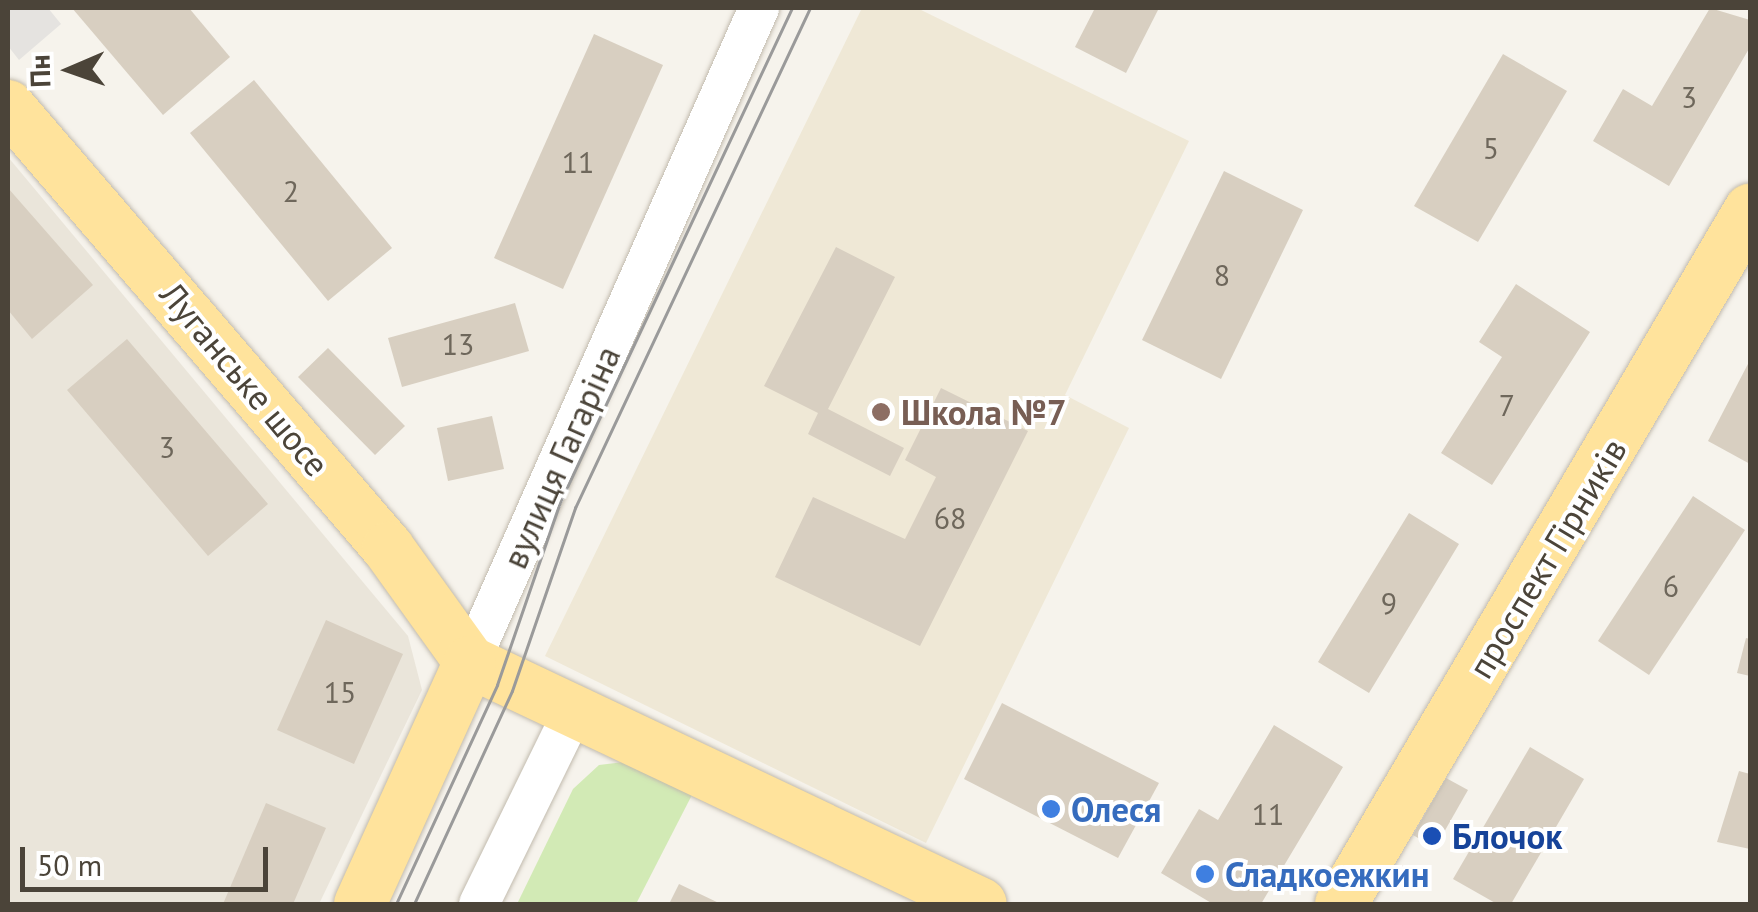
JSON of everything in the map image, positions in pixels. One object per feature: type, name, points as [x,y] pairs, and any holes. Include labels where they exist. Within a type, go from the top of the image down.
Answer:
[{"type":"main road","name":"Луганське шосе","points":[[8,106],[388,548],[470,662]]},
{"type":"main road","name":"проспект Гірників","points":[[1341,904],[1744,241]]},
{"type":"main road","points":[[470,662],[972,903]]},
{"type":"main road","name":"вулиця Гагаріна","points":[[360,904],[470,662]]},
{"type":"street","name":"вулиця Гагаріна","points":[[470,662],[759,8]]},
{"type":"street","points":[[478,904],[573,712]]},
{"type":"shaded area","points":[[8,8],[48,8],[61,24],[19,60],[8,46]]},
{"type":"shaded area","name":"Школа №7","points":[[862,8],[917,8],[1189,141],[1065,395],[1129,428],[926,843],[545,656]]},
{"type":"shaded area","points":[[8,157],[408,636],[422,690],[319,904],[8,904]]},
{"type":"green space","points":[[632,761],[694,791],[636,904],[517,904],[573,789],[599,765]]},
{"type":"building","points":[[72,8],[189,8],[230,57],[163,115]]},
{"type":"building","points":[[1095,8],[1159,8],[1126,73],[1075,47]]},
{"type":"building","points":[[1710,8],[1750,20],[1750,47],[1669,186],[1593,141],[1623,89],[1652,106]]},
{"type":"building","points":[[594,34],[663,65],[563,289],[494,258]]},
{"type":"building","points":[[1503,54],[1567,91],[1478,242],[1414,206]]},
{"type":"building","points":[[254,80],[392,248],[328,301],[190,133]]},
{"type":"building","points":[[1224,171],[1303,210],[1221,379],[1142,340]]},
{"type":"building","points":[[8,188],[93,285],[32,339],[8,310]]},
{"type":"building","points":[[836,247],[895,277],[828,409],[904,448],[890,476],[808,434],[818,413],[764,386]]},
{"type":"building","points":[[1516,284],[1590,332],[1492,485],[1441,453],[1502,357],[1479,342]]},
{"type":"building","points":[[515,303],[529,351],[402,387],[388,338]]},
{"type":"building","points":[[127,339],[268,504],[208,556],[67,390]]},
{"type":"building","points":[[328,348],[405,426],[375,455],[298,377]]},
{"type":"building","points":[[1750,360],[1750,464],[1708,441]]},
{"type":"building","points":[[941,388],[1028,431],[920,646],[775,577],[813,497],[905,539],[936,477],[905,460]]},
{"type":"building","points":[[492,416],[504,469],[448,481],[437,428]]},
{"type":"building","points":[[1693,496],[1745,530],[1649,675],[1598,641]]},
{"type":"building","points":[[1409,513],[1459,544],[1369,693],[1318,662]]},
{"type":"building","points":[[326,620],[403,654],[354,764],[277,730]]},
{"type":"building","points":[[1746,638],[1750,639],[1750,676],[1737,673]]},
{"type":"building","points":[[1002,703],[1159,783],[1118,858],[964,779]]},
{"type":"building","points":[[1274,725],[1343,767],[1261,904],[1213,904],[1161,873],[1199,809],[1218,820]]},
{"type":"building","points":[[1530,747],[1584,779],[1511,904],[1497,904],[1453,879]]},
{"type":"building","points":[[1739,771],[1750,774],[1750,849],[1717,842]]},
{"type":"building","points":[[1446,778],[1468,790],[1435,848],[1413,835]]},
{"type":"building","points":[[266,803],[326,828],[293,904],[223,904]]},
{"type":"building","points":[[679,884],[721,904],[669,904]]},
{"type":"tram line","points":[[396,904],[497,685],[560,502],[792,8]]},
{"type":"tram line","points":[[414,904],[512,691],[575,508],[810,8]]},
{"type":"place","name":"Школа №7","points":[[881,412]]},
{"type":"place","name":"Олеся","points":[[1051,809]]},
{"type":"place","name":"Блочок","points":[[1432,836]]},
{"type":"place","name":"Сладкоежкин","points":[[1205,874]]}]
